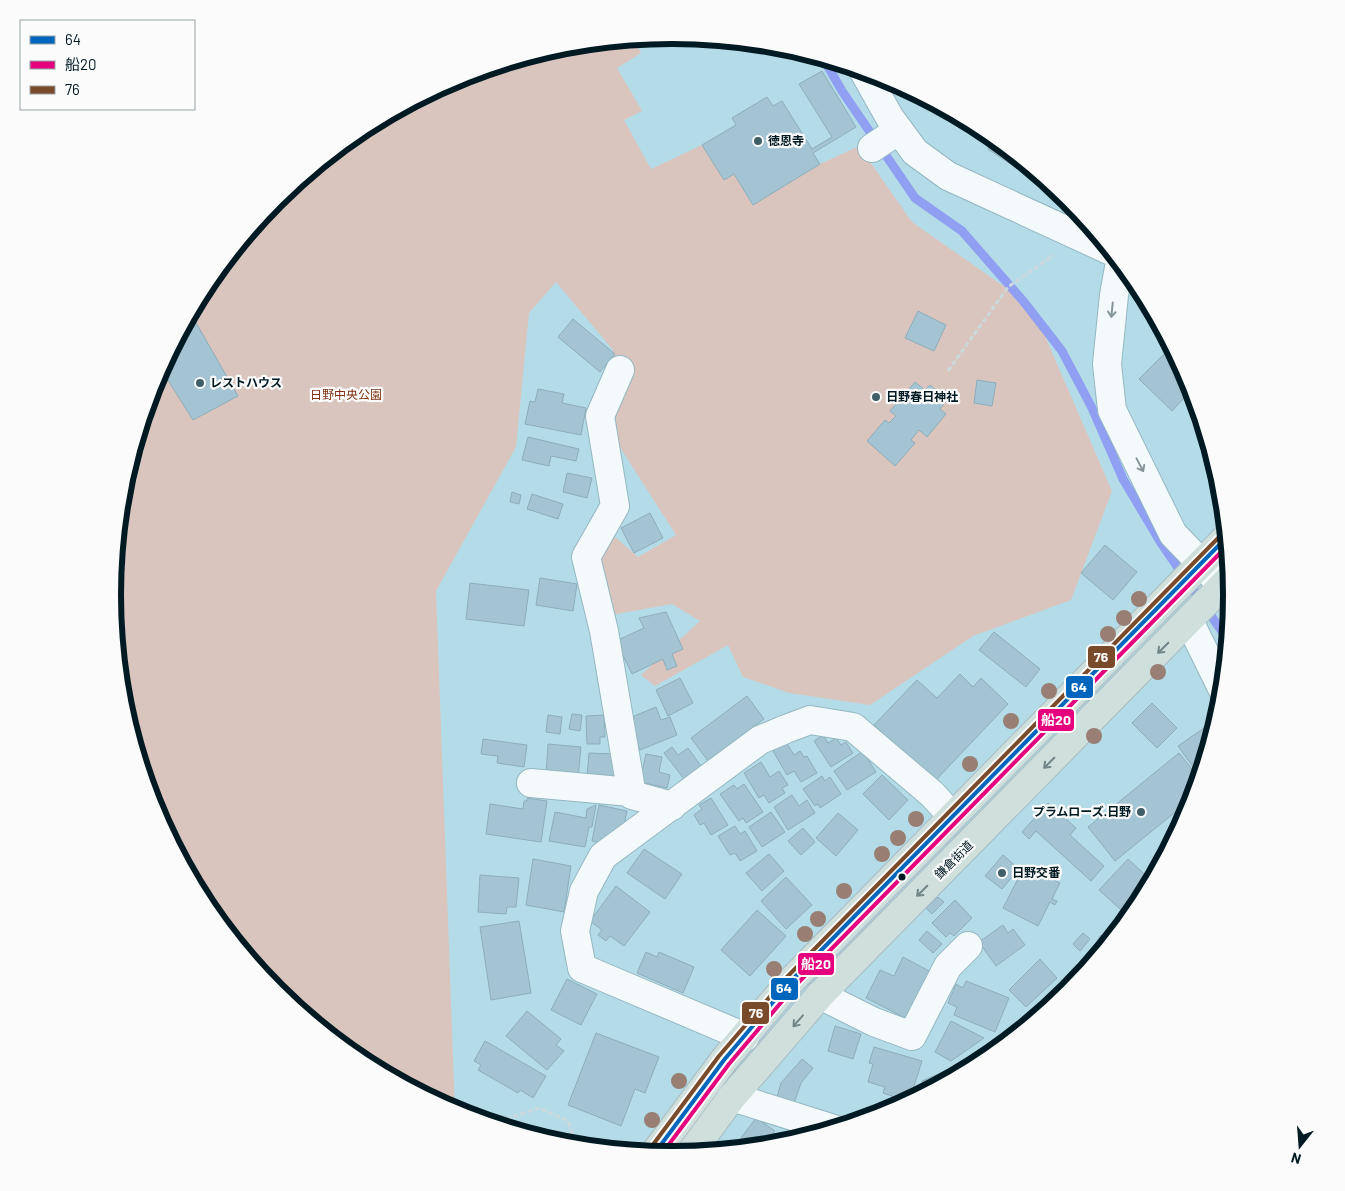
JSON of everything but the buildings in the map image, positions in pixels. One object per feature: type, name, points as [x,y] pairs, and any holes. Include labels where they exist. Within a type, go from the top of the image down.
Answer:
[{"type":"main road","points":[[659,1147],[724,1060],[790,982],[1222,543]]},
{"type":"main road","name":"鎌倉街道","points":[[696,1146],[732,1097],[820,995],[1224,584]]},
{"type":"street","points":[[870,81],[888,138],[915,152],[948,176],[1098,245]]},
{"type":"street","points":[[1118,271],[1107,364],[1112,410],[1173,534],[1201,566],[1224,584]]},
{"type":"street","points":[[620,370],[600,416],[615,506],[586,556],[604,631],[632,795],[672,806]]},
{"type":"street","points":[[1193,617],[1218,678]]},
{"type":"street","points":[[745,1037],[582,968],[575,931],[584,891],[603,856],[760,740],[810,720],[853,728],[932,794],[952,816]]},
{"type":"street","points":[[531,783],[632,792]]},
{"type":"street","points":[[820,995],[874,1022],[912,1036],[948,966],[968,946]]},
{"type":"street","points":[[732,1097],[822,1126]]},
{"type":"path","points":[[948,371],[1008,287],[1035,268]]},
{"type":"path","points":[[503,1120],[539,1108],[568,1120],[574,1138]]},
{"type":"green space","name":"日野中央公園","points":[[637,45],[641,53],[617,68],[642,111],[624,120],[651,169],[702,145],[724,180],[734,174],[753,205],[820,164],[859,146],[912,222],[1032,306],[1112,491],[1071,600],[973,636],[870,705],[789,693],[743,677],[728,645],[655,686],[641,675],[700,621],[672,604],[606,616],[592,558],[607,530],[638,557],[676,535],[600,416],[613,350],[556,282],[529,313],[516,447],[436,591],[455,1102],[428,1090],[366,1054],[337,1033],[282,986],[235,931],[195,871],[178,840],[150,773],[131,703],[125,668],[122,632],[122,559],[125,523],[131,488],[150,418],[178,351],[214,289],[235,260],[282,205],[337,158],[366,137],[428,101],[495,73],[565,54],[600,48]]},
{"type":"waterway","points":[[828,67],[842,91],[915,198],[962,231],[1024,302],[1062,351],[1092,408],[1123,479],[1161,543],[1223,633]]},
{"type":"transit line","name":"76","points":[[652,1146],[719,1056],[786,978],[1221,535]]},
{"type":"transit line","name":"64","points":[[659,1147],[724,1060],[790,982],[1222,542]]},
{"type":"transit line","name":"船20","points":[[667,1147],[729,1064],[795,986],[1222,551]]},
{"type":"place","name":"徳恩寺","points":[[758,141]]},
{"type":"place","name":"レストハウス","points":[[200,383]]},
{"type":"place","name":"日野春日神社","points":[[876,397]]},
{"type":"place","name":"プラムローズ.日野","points":[[1141,812]]},
{"type":"place","name":"日野交番","points":[[1002,873]]}]
